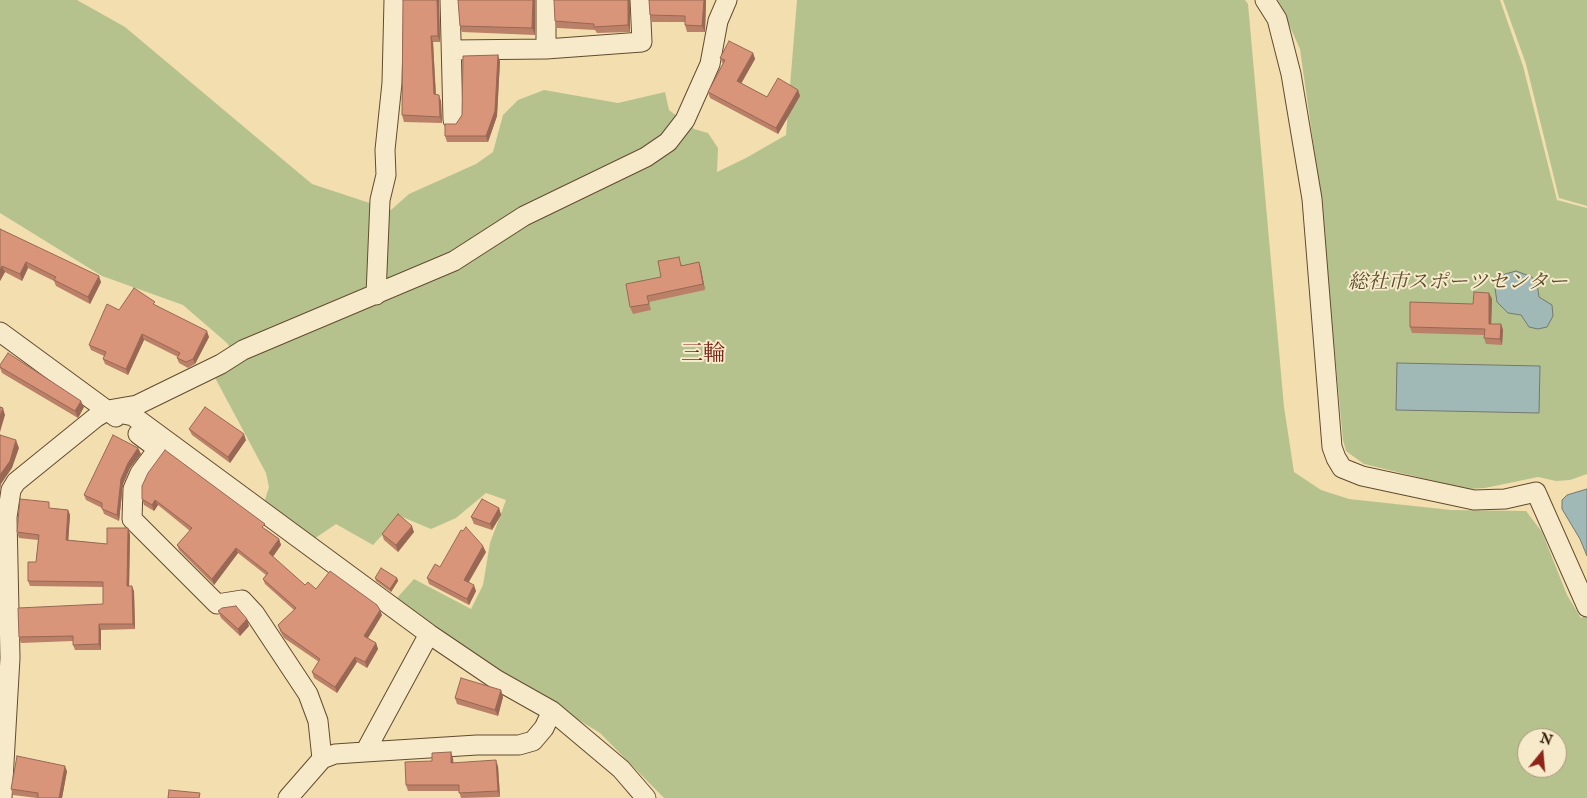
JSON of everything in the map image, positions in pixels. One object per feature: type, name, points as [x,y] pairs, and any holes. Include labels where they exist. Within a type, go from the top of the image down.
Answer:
[{"type":"street","points":[[376,295],[380,200],[386,175],[385,150],[392,83],[394,0]]},
{"type":"street","points":[[450,0],[453,120]]},
{"type":"street","points":[[546,0],[546,49]]},
{"type":"street","points":[[452,50],[546,49],[642,42],[640,0]]},
{"type":"street","points":[[2,798],[10,658],[7,517],[11,490],[16,482],[95,418],[108,410],[137,405],[221,364],[243,350],[454,262],[524,216],[638,162],[668,142],[685,120],[710,64],[718,21],[727,0]]},
{"type":"street","points":[[1265,0],[1277,18],[1291,74],[1312,198],[1332,447],[1336,458],[1342,468],[1362,476],[1474,500],[1505,499],[1536,492],[1587,607]]},
{"type":"street","points":[[0,332],[108,410],[158,449],[140,473],[133,489],[132,519],[216,604],[242,600],[255,614],[308,694],[318,721],[322,759]]},
{"type":"street","points":[[108,410],[133,416],[429,634],[497,680],[552,712],[621,769],[646,798]]},
{"type":"street","points":[[365,752],[429,634]]},
{"type":"street","points":[[533,741],[544,728],[552,712]]},
{"type":"street","points":[[288,798],[322,759],[335,754],[477,745],[518,745],[556,734],[582,736]]},
{"type":"green space","points":[[0,0],[77,0],[125,27],[312,184],[391,210],[409,194],[476,164],[493,152],[503,115],[518,100],[544,90],[618,103],[665,92],[669,110],[694,129],[708,133],[718,148],[717,172],[746,158],[786,135],[797,0],[1245,0],[1248,4],[1284,407],[1294,472],[1321,490],[1349,499],[1451,510],[1526,511],[1542,532],[1567,595],[1581,618],[1587,613],[1587,798],[664,798],[600,733],[437,633],[397,598],[414,579],[471,609],[483,585],[490,543],[506,500],[486,493],[456,518],[431,529],[400,516],[373,545],[336,524],[314,539],[264,503],[269,487],[266,473],[213,374],[238,360],[227,343],[183,305],[102,276],[0,213]]},
{"type":"green space","name":"総社市スポーツセンター","points":[[1278,0],[1500,0],[1523,66],[1557,200],[1587,208],[1587,474],[1570,480],[1556,481],[1538,477],[1485,488],[1467,489],[1364,464],[1346,451],[1343,440],[1317,170],[1300,49]]},
{"type":"green space","points":[[1503,0],[1587,0],[1587,206],[1559,198],[1526,64]]},
{"type":"water","points":[[1516,271],[1532,277],[1537,283],[1539,297],[1552,305],[1553,316],[1547,327],[1538,329],[1529,327],[1521,315],[1508,313],[1497,302],[1495,288],[1499,280],[1505,274]]},
{"type":"water","points":[[1397,363],[1540,366],[1539,413],[1396,410]]},
{"type":"water","points":[[1587,489],[1587,556],[1580,539],[1562,509],[1562,500],[1567,495]]},
{"type":"building","points":[[403,0],[437,0],[438,36],[431,36],[434,94],[439,95],[440,117],[402,115]]},
{"type":"building","points":[[458,0],[533,0],[532,28],[460,26]]},
{"type":"building","points":[[554,0],[628,0],[628,25],[594,27],[594,24],[555,21]]},
{"type":"building","points":[[649,0],[704,0],[702,26],[685,25],[685,16],[650,15]]},
{"type":"building","points":[[729,41],[753,53],[737,81],[767,97],[778,78],[798,90],[776,128],[708,92],[725,60],[720,58]]},
{"type":"building","points":[[498,55],[495,111],[486,136],[445,136],[445,124],[456,124],[462,115],[463,56]]},
{"type":"building","points":[[0,229],[99,276],[88,297],[54,280],[56,277],[26,262],[20,274],[2,266],[0,270]]},
{"type":"building","points":[[679,257],[681,266],[699,262],[703,284],[647,296],[649,304],[630,307],[626,284],[661,277],[658,261]]},
{"type":"building","points":[[134,288],[155,302],[153,304],[207,331],[193,359],[186,362],[177,358],[180,353],[142,334],[126,369],[103,359],[106,352],[89,345],[107,304],[119,310]]},
{"type":"building","points":[[1474,292],[1489,293],[1489,324],[1501,324],[1500,339],[1484,338],[1485,329],[1410,327],[1410,302],[1473,304]]},
{"type":"building","points":[[8,353],[81,401],[75,411],[0,367]]},
{"type":"building","points":[[205,407],[244,434],[228,457],[189,429]]},
{"type":"building","points":[[0,435],[16,440],[10,461],[0,475]]},
{"type":"building","points":[[113,435],[138,448],[128,463],[121,479],[117,515],[102,509],[102,503],[84,495]]},
{"type":"building","points":[[165,450],[265,524],[262,527],[279,539],[269,553],[305,585],[308,582],[316,589],[330,571],[377,605],[380,610],[364,636],[376,643],[365,662],[355,657],[335,687],[312,672],[320,659],[282,632],[278,625],[296,608],[263,579],[268,573],[236,548],[212,579],[177,545],[192,528],[155,500],[152,505],[142,499],[142,486],[148,473]]},
{"type":"building","points":[[20,499],[49,502],[49,508],[68,510],[66,540],[107,544],[107,528],[128,528],[127,586],[132,586],[133,624],[99,624],[99,644],[73,645],[73,636],[19,637],[18,608],[103,604],[103,582],[28,581],[28,562],[36,562],[39,535],[17,532]]},
{"type":"building","points":[[482,499],[499,508],[490,524],[471,517]]},
{"type":"building","points":[[398,514],[412,526],[396,545],[382,534]]},
{"type":"building","points":[[466,527],[483,546],[464,580],[474,585],[467,599],[427,578],[435,564],[440,567],[461,530],[463,531]]},
{"type":"building","points":[[381,568],[397,578],[390,589],[375,578]]},
{"type":"building","points":[[236,606],[247,619],[238,629],[218,611],[222,608]]},
{"type":"building","points":[[461,678],[501,690],[495,710],[455,698]]},
{"type":"building","points":[[451,752],[451,763],[496,760],[498,791],[459,793],[459,785],[406,785],[405,762],[432,761],[432,753]]},
{"type":"building","points":[[17,756],[65,766],[59,798],[38,798],[38,793],[11,789]]},
{"type":"building","points":[[169,790],[200,793],[199,798],[168,798]]},
{"type":"district","name":"三輪","points":[[703,355]]}]
